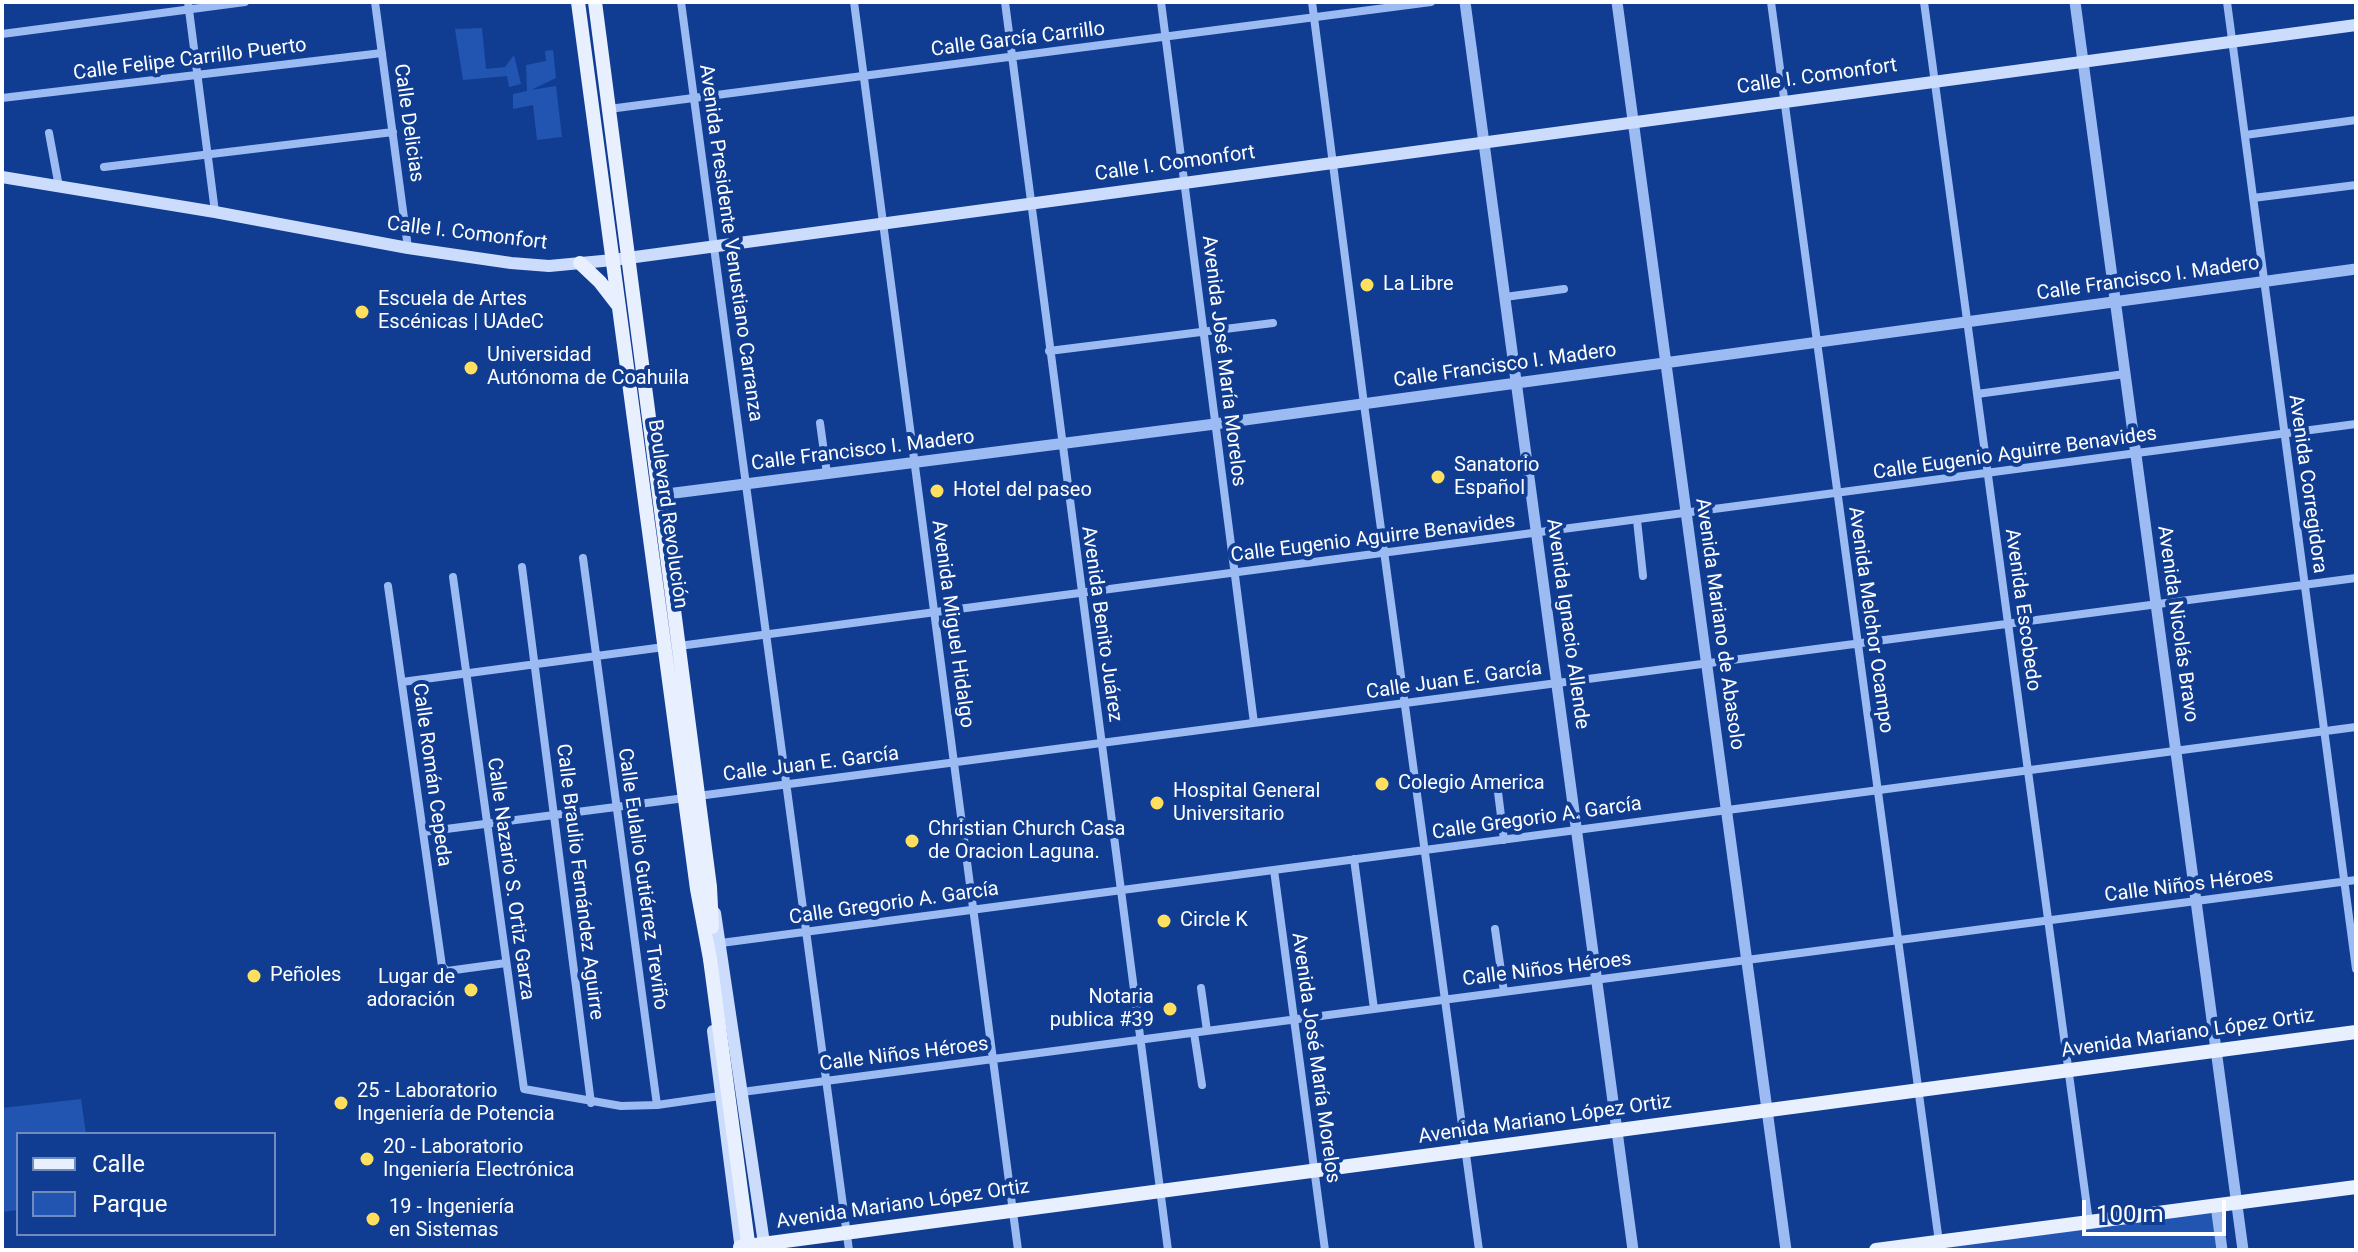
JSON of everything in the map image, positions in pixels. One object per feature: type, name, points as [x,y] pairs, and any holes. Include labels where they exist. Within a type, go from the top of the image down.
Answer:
[{"type":"main road","name":"Boulevard Revolución","points":[[578,2],[619,307],[672,646]]},
{"type":"main road","points":[[595,2],[659,495],[672,646],[713,959],[743,1249]]},
{"type":"main road","name":"Calle I. Comonfort","points":[[2,177],[408,248],[549,266],[613,260],[2356,25]]},
{"type":"main road","points":[[580,263],[619,307]]},
{"type":"main road","points":[[704,888],[721,943],[762,1248]]},
{"type":"main road","points":[[704,888],[720,1096],[743,1249]]},
{"type":"main road","points":[[713,959],[762,1248]]},
{"type":"main road","name":"Avenida Mariano López Ortiz","points":[[743,1249],[2356,1032]]},
{"type":"main road","points":[[1876,1250],[2356,1187]]},
{"type":"street","points":[[2,34],[189,6],[245,2]]},
{"type":"street","name":"Calle Delicias","points":[[375,2],[408,248]]},
{"type":"street","name":"Avenida Presidente Venustiano Carranza","points":[[681,2],[849,1250]]},
{"type":"street","name":"Avenida Miguel Hidalgo","points":[[854,2],[1018,1250]]},
{"type":"street","name":"Avenida Benito Juárez","points":[[1005,2],[1168,1250]]},
{"type":"street","name":"Avenida José María Morelos","points":[[1161,2],[1254,723]]},
{"type":"street","points":[[1312,2],[1479,1250]]},
{"type":"street","name":"Calle García Carrillo","points":[[609,109],[1431,2]]},
{"type":"street","name":"Avenida Ignacio Allende","points":[[1465,2],[1633,1250]]},
{"type":"street","name":"Avenida Mariano de Abasolo","points":[[1617,2],[1786,1250]]},
{"type":"street","name":"Avenida Melchor Ocampo","points":[[1771,2],[1939,1242]]},
{"type":"street","name":"Avenida Escobedo","points":[[1924,2],[2089,1222]]},
{"type":"street","name":"Avenida Nicolás Bravo","points":[[2075,2],[2243,1250]]},
{"type":"street","name":"Avenida Corregidora","points":[[2227,2],[2356,969]]},
{"type":"street","points":[[189,6],[215,212]]},
{"type":"street","name":"Calle Felipe Carrillo Puerto","points":[[2,98],[382,53]]},
{"type":"street","points":[[2245,135],[2356,120]]},
{"type":"street","points":[[104,167],[393,132]]},
{"type":"street","points":[[49,133],[59,187]]},
{"type":"street","points":[[2253,198],[2356,185]]},
{"type":"street","name":"Calle Francisco I. Madero","points":[[659,495],[1215,424],[2356,269]]},
{"type":"street","points":[[1505,297],[1564,289]]},
{"type":"street","points":[[1049,351],[1273,323]]},
{"type":"street","points":[[1977,394],[2125,374]]},
{"type":"street","points":[[820,423],[827,474]]},
{"type":"street","name":"Calle Eugenio Aguirre Benavides","points":[[402,682],[2356,424]]},
{"type":"street","points":[[1637,520],[1643,576]]},
{"type":"street","name":"Calle Eulalio Gutiérrez Treviño","points":[[583,558],[657,1105]]},
{"type":"street","name":"Calle Braulio Fernández Aguirre","points":[[522,567],[591,1103]]},
{"type":"street","name":"Calle Nazario S. Ortiz Garza","points":[[453,577],[524,1089],[591,1103]]},
{"type":"street","name":"Calle Juan E. García","points":[[423,832],[2356,578]]},
{"type":"street","name":"Calle Román Cepeda","points":[[388,586],[443,969],[506,963]]},
{"type":"street","name":"Calle Gregorio A. García","points":[[721,943],[2356,727]]},
{"type":"street","points":[[1497,784],[1504,840]]},
{"type":"street","points":[[1354,859],[1374,1009]]},
{"type":"street","name":"Avenida José María Morelos","points":[[1274,870],[1325,1250]]},
{"type":"street","name":"Calle Niños Héroes","points":[[742,1092],[2356,880]]},
{"type":"street","points":[[1495,929],[1504,992]]},
{"type":"street","points":[[1201,988],[1207,1031]]},
{"type":"street","points":[[1194,1033],[1202,1085]]},
{"type":"street","points":[[591,1103],[657,1105],[720,1096]]},
{"type":"street","points":[[2216,1205],[2222,1250]]},
{"type":"green space","points":[[482,28],[486,69],[505,67],[514,55],[521,84],[509,87],[507,76],[463,80],[455,29]]},
{"type":"green space","points":[[553,50],[556,78],[531,90],[556,86],[562,137],[537,140],[533,105],[513,109],[513,94],[527,91],[526,65],[546,61],[545,51]]},
{"type":"green space","points":[[81,1099],[86,1132],[16,1132],[16,1210],[2,1212],[2,1108]]},
{"type":"green space","points":[[2216,1209],[2222,1250],[1909,1250]]},
{"type":"place","name":"La Libre","points":[[1367,285]]},
{"type":"place","name":"Escuela de Artes Escénicas | UAdeC","points":[[362,312]]},
{"type":"place","name":"Universidad Autónoma de Coahuila","points":[[471,368]]},
{"type":"place","name":"Sanatorio Español","points":[[1438,477]]},
{"type":"place","name":"Hotel del paseo","points":[[937,491]]},
{"type":"place","name":"Colegio America","points":[[1382,784]]},
{"type":"place","name":"Hospital General Universitario","points":[[1157,803]]},
{"type":"place","name":"Christian Church Casa de Oracion Laguna.","points":[[912,841]]},
{"type":"place","name":"Circle K","points":[[1164,921]]},
{"type":"place","name":"Peñoles","points":[[254,976]]},
{"type":"place","name":"Lugar de adoración","points":[[471,990]]},
{"type":"place","name":"Notaria publica #39","points":[[1170,1009]]},
{"type":"place","name":"25 - Laboratorio Ingeniería de Potencia","points":[[341,1103]]},
{"type":"place","name":"20 - Laboratorio Ingeniería Electrónica","points":[[367,1159]]},
{"type":"place","name":"19 - Ingeniería en Sistemas","points":[[373,1219]]}]
